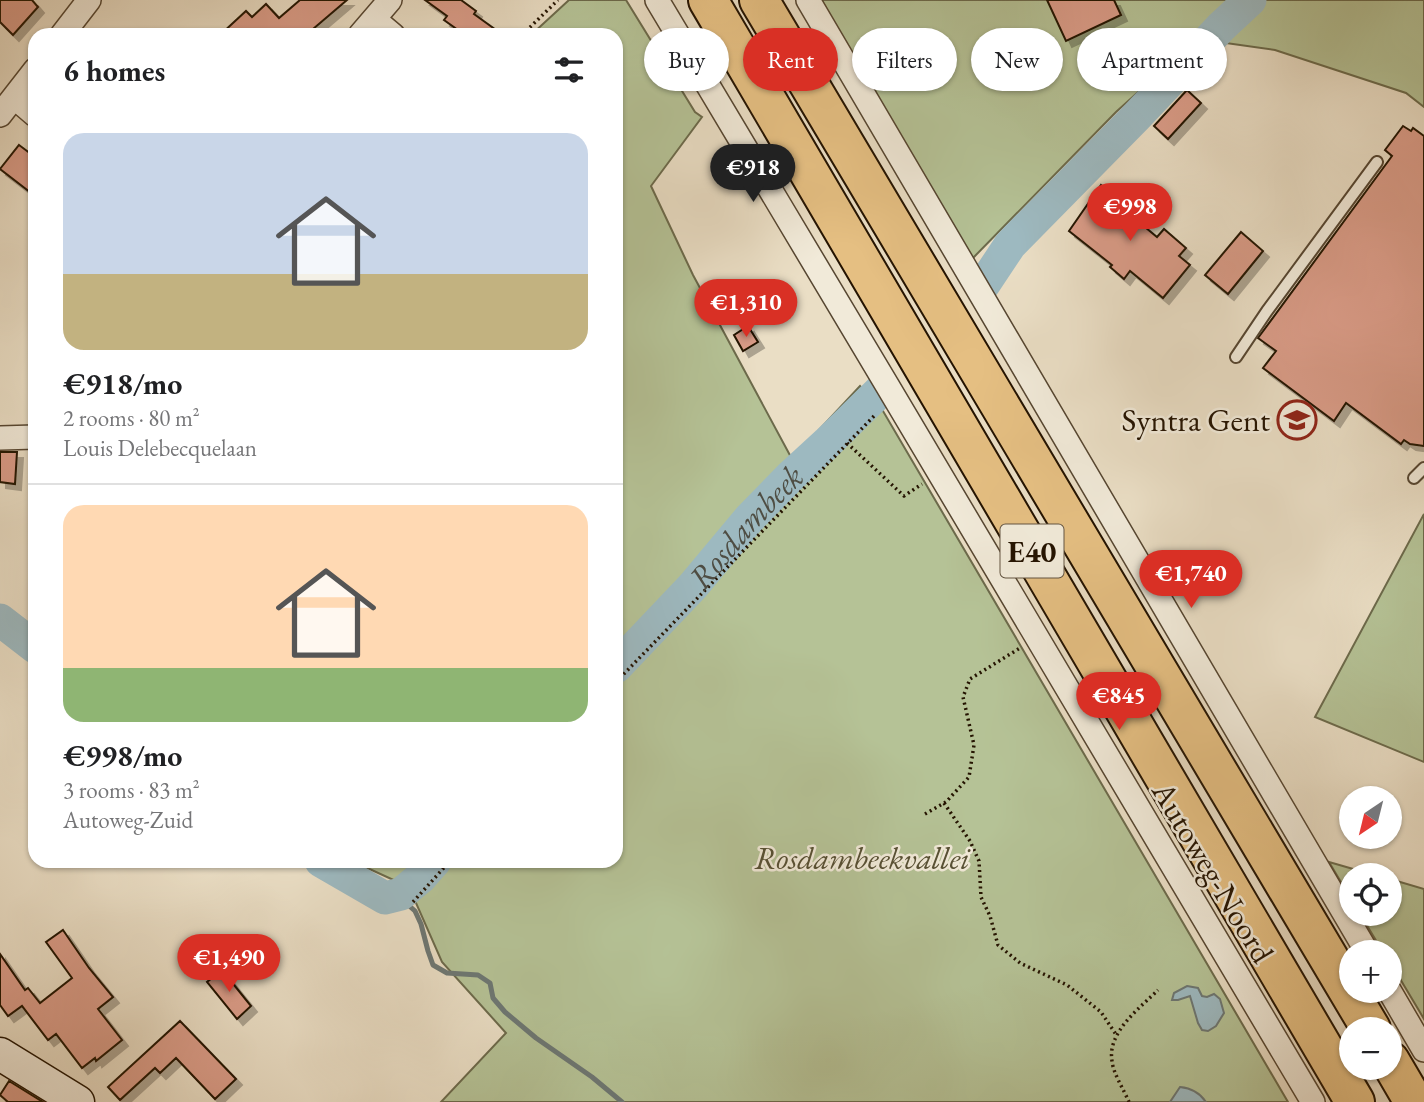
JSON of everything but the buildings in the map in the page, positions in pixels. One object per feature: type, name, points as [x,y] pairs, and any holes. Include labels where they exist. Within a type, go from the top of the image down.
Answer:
[{"type":"highway","name":"E40","points":[[708,0],[1355,1102]]},
{"type":"highway","name":"E40","points":[[759,0],[1364,1017]]},
{"type":"highway","points":[[1401,1080],[1414,1102]]},
{"type":"street","points":[[67,28],[89,0]]},
{"type":"street","points":[[367,27],[390,0]]},
{"type":"street","name":"Autoweg-Noord","points":[[657,0],[1313,1102]]},
{"type":"street","points":[[808,0],[1360,940]]},
{"type":"street","points":[[28,79],[7,106],[28,113]]},
{"type":"street","points":[[0,438],[28,437]]},
{"type":"street","points":[[1397,1003],[1424,1050]]},
{"type":"street","points":[[0,1054],[78,1102]]},
{"type":"lane","points":[[1236,357],[1377,162]]},
{"type":"lane","points":[[1414,478],[1424,468]]},
{"type":"path","points":[[529,28],[558,0]]},
{"type":"path","points":[[623,675],[875,415]]},
{"type":"path","points":[[847,443],[905,496],[929,479]]},
{"type":"path","points":[[925,814],[944,803],[969,777],[974,745],[963,697],[970,679],[1037,637]]},
{"type":"path","points":[[944,803],[970,841],[979,862],[981,897],[990,916],[998,945],[1020,963],[1067,985],[1101,1012],[1117,1036]]},
{"type":"path","points":[[413,901],[444,868]]},
{"type":"path","points":[[1129,1102],[1111,1062],[1112,1046],[1124,1024],[1158,990]]},
{"type":"green space","name":"Rosdambeekvallei","points":[[569,0],[626,0],[644,29],[644,91],[682,91],[695,112],[702,117],[651,186],[693,275],[792,459],[860,386],[883,411],[1288,1102],[441,1102],[506,1033],[442,962],[409,887],[367,868],[623,868],[623,28],[539,28]]},
{"type":"green space","points":[[819,0],[1424,0],[1424,107],[1406,93],[1275,50],[1227,43],[1227,28],[1077,28],[1077,91],[1139,91],[972,259],[873,91],[957,91],[957,28],[852,28],[852,56],[838,28]]},
{"type":"green space","points":[[1424,514],[1424,762],[1315,717]]},
{"type":"green space","points":[[1329,862],[1339,865],[1339,879]]},
{"type":"green space","points":[[1402,883],[1424,889],[1424,1019],[1402,982],[1402,940],[1376,940],[1367,926],[1402,926]]},
{"type":"water","points":[[1187,986],[1198,988],[1202,996],[1214,994],[1220,999],[1224,1013],[1216,1026],[1208,1031],[1202,1030],[1198,1023],[1190,996],[1172,1000],[1174,993]]},
{"type":"water","points":[[1180,1087],[1195,1092],[1206,1102],[1170,1102]]},
{"type":"waterway","name":"Rosdambeek","points":[[984,284],[1010,245],[1250,0]]},
{"type":"waterway","name":"Rosdambeek","points":[[623,660],[693,586],[749,519],[880,391]]},
{"type":"waterway","name":"Rosdambeek","points":[[0,620],[28,642]]},
{"type":"waterway","name":"Rosdambeek","points":[[333,868],[385,898],[401,894],[429,868]]},
{"type":"waterway","points":[[397,895],[415,911],[433,965],[447,973],[478,975],[490,983],[493,998],[505,1012],[622,1102]]},
{"type":"place","name":"Syntra Gent","points":[[1297,420]]}]
